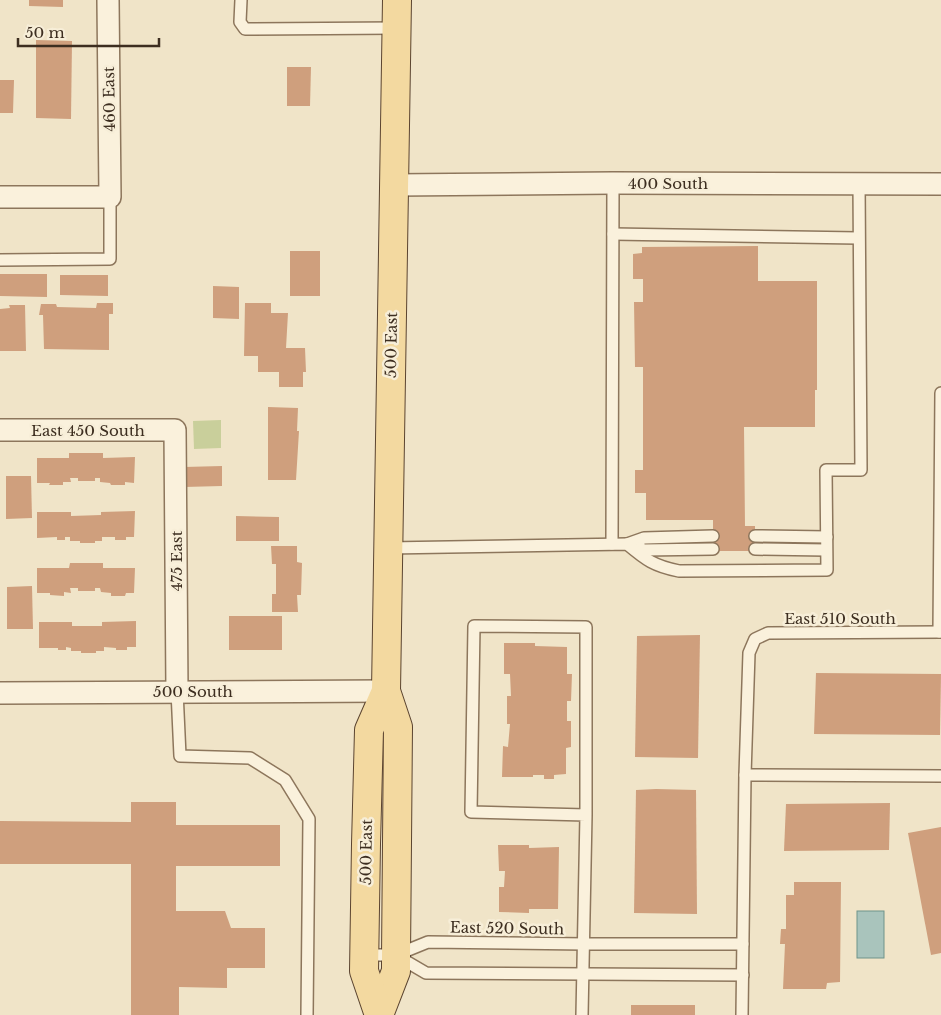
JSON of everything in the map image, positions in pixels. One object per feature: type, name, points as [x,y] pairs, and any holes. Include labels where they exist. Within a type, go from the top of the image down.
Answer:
[{"type":"main road","name":"500 East","points":[[379,1015],[396,971],[398,727],[386,691],[397,0]]},
{"type":"main road","name":"500 East","points":[[379,1015],[364,971],[368,730],[386,691]]},
{"type":"street","name":"460 East","points":[[108,0],[110,197]]},
{"type":"street","name":"400 South","points":[[395,185],[613,183],[941,184]]},
{"type":"street","points":[[0,197],[110,197]]},
{"type":"street","name":"East 450 South","points":[[0,430],[175,430]]},
{"type":"street","name":"475 East","points":[[175,430],[177,691]]},
{"type":"street","name":"500 South","points":[[0,693],[386,691]]},
{"type":"lane","points":[[241,0],[240,22],[245,29],[397,28]]},
{"type":"lane","points":[[612,544],[613,183]]},
{"type":"lane","points":[[627,544],[645,559],[662,568],[679,571],[827,570],[826,470],[861,470],[859,183]]},
{"type":"lane","points":[[0,260],[110,259],[110,197]]},
{"type":"lane","points":[[613,234],[858,238]]},
{"type":"lane","points":[[940,632],[941,393]]},
{"type":"lane","points":[[387,548],[627,544],[644,538],[713,536]]},
{"type":"lane","points":[[755,536],[827,537]]},
{"type":"lane","points":[[627,544],[644,550],[713,549]]},
{"type":"lane","points":[[755,549],[826,550]]},
{"type":"lane","points":[[582,1015],[585,944],[586,815],[586,627],[474,626],[471,812],[586,815]]},
{"type":"lane","name":"East 510 South","points":[[745,774],[749,654],[755,639],[768,633],[940,632]]},
{"type":"lane","points":[[177,691],[180,756],[250,758],[285,780],[309,819],[307,1015]]},
{"type":"lane","points":[[742,1015],[745,774],[941,776]]},
{"type":"lane","name":"East 520 South","points":[[396,955],[428,942],[742,944]]},
{"type":"lane","points":[[364,955],[396,955],[426,973],[743,975]]},
{"type":"green space","points":[[221,420],[221,448],[194,449],[193,421]]},
{"type":"water","points":[[857,911],[884,911],[884,958],[857,958]]},
{"type":"building","points":[[29,0],[63,0],[63,7],[29,6]]},
{"type":"building","points":[[36,40],[72,41],[71,119],[36,118]]},
{"type":"building","points":[[287,67],[311,67],[310,106],[287,106]]},
{"type":"building","points":[[0,80],[14,80],[13,113],[0,113]]},
{"type":"building","points":[[758,246],[758,281],[817,281],[815,427],[744,427],[745,526],[755,526],[755,551],[713,551],[713,520],[646,520],[646,493],[635,493],[635,470],[643,470],[643,367],[635,367],[634,302],[643,302],[643,279],[633,279],[633,254],[642,253],[642,247]]},
{"type":"building","points":[[290,251],[320,251],[320,296],[290,296]]},
{"type":"building","points":[[0,274],[47,274],[47,297],[0,296]]},
{"type":"building","points":[[60,275],[108,275],[108,296],[60,295]]},
{"type":"building","points":[[213,286],[239,287],[239,319],[213,318]]},
{"type":"building","points":[[97,303],[113,303],[113,314],[109,314],[109,350],[44,349],[43,315],[39,315],[41,304],[56,304],[57,307],[96,308]]},
{"type":"building","points":[[245,303],[271,303],[271,313],[288,313],[286,348],[305,348],[306,372],[303,372],[303,387],[279,387],[279,372],[258,372],[258,356],[244,356]]},
{"type":"building","points":[[9,305],[25,305],[26,351],[0,351],[0,309],[10,308]]},
{"type":"building","points":[[268,407],[298,408],[297,431],[299,431],[296,480],[268,480]]},
{"type":"building","points":[[69,453],[103,453],[103,458],[135,457],[134,483],[125,482],[125,485],[111,485],[110,483],[100,482],[100,478],[95,478],[95,481],[78,481],[78,478],[70,478],[71,482],[63,482],[63,485],[37,483],[37,458],[69,458]]},
{"type":"building","points":[[222,466],[222,486],[184,487],[184,467]]},
{"type":"building","points":[[6,476],[31,476],[32,518],[6,519]]},
{"type":"building","points":[[135,511],[134,537],[126,537],[126,540],[115,540],[115,537],[102,537],[102,541],[95,541],[95,543],[80,543],[80,541],[70,541],[70,537],[65,537],[65,540],[57,540],[57,537],[37,538],[37,512],[71,512],[71,516],[101,515],[101,512]]},
{"type":"building","points":[[236,516],[279,517],[279,541],[236,541]]},
{"type":"building","points":[[271,546],[297,546],[297,562],[302,563],[301,595],[297,595],[298,612],[272,612],[272,594],[276,594],[276,564],[272,564]]},
{"type":"building","points":[[70,563],[103,563],[103,568],[135,568],[134,593],[126,593],[125,596],[111,596],[111,593],[101,592],[100,588],[95,588],[95,591],[78,591],[78,588],[70,588],[71,593],[64,592],[64,596],[37,593],[37,568],[69,568]]},
{"type":"building","points":[[32,586],[33,629],[7,629],[7,587]]},
{"type":"building","points":[[229,616],[282,616],[282,650],[229,650]]},
{"type":"building","points":[[136,621],[136,647],[127,647],[127,650],[104,647],[104,651],[81,653],[81,651],[71,651],[71,648],[66,647],[66,650],[39,648],[39,622],[72,622],[72,626],[102,626],[102,622]]},
{"type":"building","points":[[700,635],[698,758],[635,757],[637,636]]},
{"type":"building","points":[[504,643],[535,643],[535,646],[567,647],[567,674],[572,674],[571,701],[567,701],[567,721],[571,721],[571,747],[566,748],[566,774],[554,775],[554,779],[544,779],[544,775],[502,777],[503,746],[508,747],[510,724],[507,724],[507,696],[511,696],[510,674],[504,674]]},
{"type":"building","points":[[816,673],[941,674],[940,735],[814,734]]},
{"type":"building","points":[[636,790],[696,790],[697,914],[634,913]]},
{"type":"building","points":[[131,802],[176,802],[176,825],[280,825],[280,866],[176,866],[176,911],[225,911],[231,928],[265,928],[265,968],[227,968],[227,988],[179,987],[179,1015],[131,1015],[131,864],[0,864],[0,821],[131,822]]},
{"type":"building","points":[[890,803],[889,850],[784,851],[786,804]]},
{"type":"building","points":[[941,827],[941,953],[931,955],[908,833]]},
{"type":"building","points":[[498,845],[529,845],[529,848],[559,847],[558,909],[529,909],[529,913],[499,912],[499,887],[504,887],[505,871],[499,871]]},
{"type":"building","points":[[794,882],[841,882],[840,982],[827,983],[826,989],[783,989],[785,944],[780,944],[781,929],[786,929],[786,895],[794,895]]},
{"type":"building","points":[[631,1005],[695,1005],[695,1015],[631,1015]]}]
